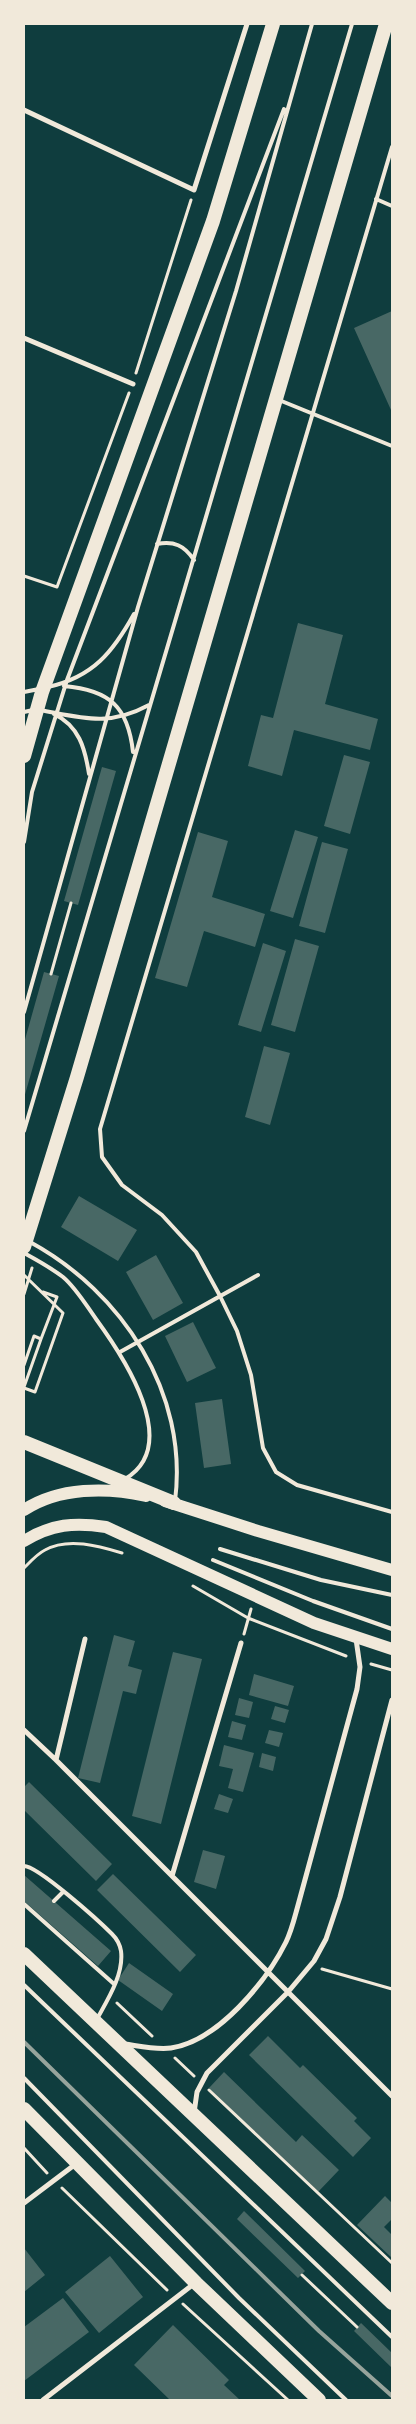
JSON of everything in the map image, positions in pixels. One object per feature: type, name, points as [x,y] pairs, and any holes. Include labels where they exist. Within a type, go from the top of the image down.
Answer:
[{"type":"highway","points":[[24,756],[42,692],[213,221],[272,24]]},
{"type":"highway","points":[[25,1247],[278,400],[386,24]]},
{"type":"highway","points":[[24,1442],[174,1503]]},
{"type":"highway","points":[[25,1954],[392,2303]]},
{"type":"highway","points":[[24,2109],[196,2283],[319,2400]]},
{"type":"main road","points":[[24,1510],[56,1496],[118,1490],[174,1503],[258,1531],[392,1570]]},
{"type":"main road","points":[[24,1541],[54,1526],[85,1523],[106,1527],[255,1596],[356,1638],[392,1649]]},
{"type":"street","points":[[24,110],[194,190],[247,24]]},
{"type":"street","points":[[24,338],[133,384]]},
{"type":"street","points":[[120,2043],[171,2048],[199,2038],[246,1999],[269,1972],[288,1940],[357,1689],[360,1660],[356,1638]]},
{"type":"street","points":[[56,1760],[85,1639]]},
{"type":"street","points":[[172,1876],[241,1643]]},
{"type":"street","points":[[194,2113],[197,2092],[207,2074],[288,1992],[310,1966],[326,1939],[333,1920],[392,1700]]},
{"type":"street","points":[[24,1730],[392,2096]]},
{"type":"street","points":[[24,2204],[77,2163]]},
{"type":"street","points":[[44,2400],[196,2283]]},
{"type":"lane","points":[[24,1012],[138,607],[236,291],[312,24]]},
{"type":"lane","points":[[24,1131],[134,754],[194,560],[352,24]]},
{"type":"lane","points":[[24,842],[32,792],[67,680],[293,86]]},
{"type":"lane","points":[[392,147],[100,1129],[102,1158],[122,1185],[162,1215],[196,1252],[220,1296],[237,1331],[251,1375],[263,1448],[276,1472],[297,1485],[392,1512]]},
{"type":"lane","points":[[376,198],[392,206]]},
{"type":"lane","points":[[278,400],[312,412],[392,446]]},
{"type":"lane","points":[[157,544],[169,542],[180,545],[194,560]]},
{"type":"lane","points":[[24,692],[53,686],[88,671],[107,656],[138,607]]},
{"type":"lane","points":[[53,686],[82,688],[111,700],[124,716],[131,733],[134,754]]},
{"type":"lane","points":[[24,712],[47,711],[106,720],[124,716],[149,705]]},
{"type":"lane","points":[[47,711],[64,719],[75,730],[81,741],[90,776]]},
{"type":"lane","points":[[25,1247],[68,1266],[94,1288],[118,1314],[138,1342],[156,1377],[168,1414],[175,1452],[176,1488],[174,1503]]},
{"type":"lane","points":[[25,1247],[64,1278],[82,1300],[120,1352],[129,1368],[142,1400],[149,1437],[147,1452],[137,1472],[103,1490]]},
{"type":"lane","points":[[120,1352],[258,1275]]},
{"type":"lane","points":[[220,1549],[321,1580],[392,1595]]},
{"type":"lane","points":[[213,1560],[313,1601],[392,1629]]},
{"type":"lane","points":[[24,1866],[36,1869],[63,1892],[113,1935],[120,1948],[121,1961],[114,1984],[96,2021]]},
{"type":"lane","points":[[54,1902],[63,1892]]},
{"type":"lane","points":[[24,1904],[114,1984]]},
{"type":"lane","points":[[24,1985],[392,2338]]},
{"type":"lane","points":[[24,2078],[239,2298],[346,2400]]},
{"type":"path","points":[[24,576],[57,587]]},
{"type":"path","points":[[51,974],[71,903]]},
{"type":"path","points":[[24,1275],[63,1313],[35,1392],[24,1388],[48,1318],[56,1297],[26,1286]]},
{"type":"path","points":[[24,1365],[34,1336],[41,1339]]},
{"type":"path","points":[[24,1568],[45,1550],[64,1544],[90,1545],[129,1556]]},
{"type":"path","points":[[184,1581],[248,1618],[392,1670]]},
{"type":"path","points":[[241,1643],[255,1596]]},
{"type":"path","points":[[310,1966],[392,1989]]},
{"type":"path","points":[[24,2148],[54,2180],[176,2298],[288,2400]]},
{"type":"path","points":[[302,2275],[357,2327]]},
{"type":"building","points":[[392,311],[392,409],[391,410],[354,328]]},
{"type":"building","points":[[298,623],[343,635],[325,704],[378,719],[370,750],[294,730],[282,776],[248,766],[261,715],[273,718]]},
{"type":"building","points":[[344,755],[370,762],[350,834],[324,826]]},
{"type":"building","points":[[102,767],[116,771],[78,905],[64,901]]},
{"type":"building","points":[[295,830],[318,837],[293,918],[270,911]]},
{"type":"building","points":[[198,832],[228,841],[212,897],[265,914],[255,947],[204,931],[187,987],[155,978]]},
{"type":"building","points":[[322,842],[348,849],[325,933],[299,926]]},
{"type":"building","points":[[295,939],[319,946],[295,1032],[271,1025]]},
{"type":"building","points":[[263,943],[286,951],[261,1032],[238,1025]]},
{"type":"building","points":[[44,972],[59,976],[24,1098],[24,1043]]},
{"type":"building","points":[[264,1046],[290,1053],[270,1125],[245,1117]]},
{"type":"building","points":[[79,1196],[137,1230],[118,1261],[61,1227]]},
{"type":"building","points":[[156,1255],[183,1303],[153,1320],[126,1272]]},
{"type":"building","points":[[193,1322],[216,1368],[187,1382],[165,1336]]},
{"type":"building","points":[[222,1399],[231,1464],[204,1468],[195,1403]]},
{"type":"building","points":[[114,1635],[135,1641],[128,1666],[142,1670],[136,1694],[123,1691],[100,1783],[78,1778]]},
{"type":"building","points":[[173,1652],[202,1659],[161,1824],[132,1816]]},
{"type":"building","points":[[254,1674],[294,1686],[288,1706],[249,1695]]},
{"type":"building","points":[[239,1698],[253,1702],[249,1718],[235,1715]]},
{"type":"building","points":[[275,1706],[289,1710],[285,1723],[271,1719]]},
{"type":"building","points":[[232,1721],[246,1725],[242,1740],[228,1737]]},
{"type":"building","points":[[269,1730],[283,1733],[279,1747],[265,1743]]},
{"type":"building","points":[[224,1745],[254,1753],[243,1792],[228,1788],[233,1769],[219,1766]]},
{"type":"building","points":[[262,1753],[276,1757],[273,1771],[259,1767]]},
{"type":"building","points":[[29,1782],[112,1864],[96,1881],[24,1810],[24,1787]]},
{"type":"building","points":[[219,1794],[233,1799],[228,1813],[214,1809]]},
{"type":"building","points":[[203,1850],[225,1856],[216,1889],[194,1882]]},
{"type":"building","points":[[113,1874],[196,1955],[180,1972],[97,1890]]},
{"type":"building","points":[[24,1875],[111,1951],[98,1966],[24,1901]]},
{"type":"building","points":[[129,1963],[173,1994],[162,2011],[118,1980]]},
{"type":"building","points":[[268,2036],[300,2068],[303,2065],[357,2118],[354,2121],[371,2138],[353,2157],[249,2055]]},
{"type":"building","points":[[224,2072],[296,2142],[302,2135],[339,2170],[318,2192],[209,2088]]},
{"type":"building","points":[[385,2196],[392,2203],[392,2219],[384,2227],[392,2235],[392,2258],[357,2225]]},
{"type":"building","points":[[244,2211],[305,2271],[298,2278],[237,2219]]},
{"type":"building","points":[[24,2248],[45,2275],[24,2292]]},
{"type":"building","points":[[110,2256],[143,2297],[99,2333],[65,2292]]},
{"type":"building","points":[[63,2298],[89,2332],[24,2381],[24,2327]]},
{"type":"building","points":[[361,2323],[392,2353],[392,2368],[354,2331]]},
{"type":"building","points":[[173,2325],[229,2380],[224,2385],[240,2400],[170,2400],[134,2365]]},
{"type":"railway","points":[[24,2042],[319,2331],[392,2396]]}]
